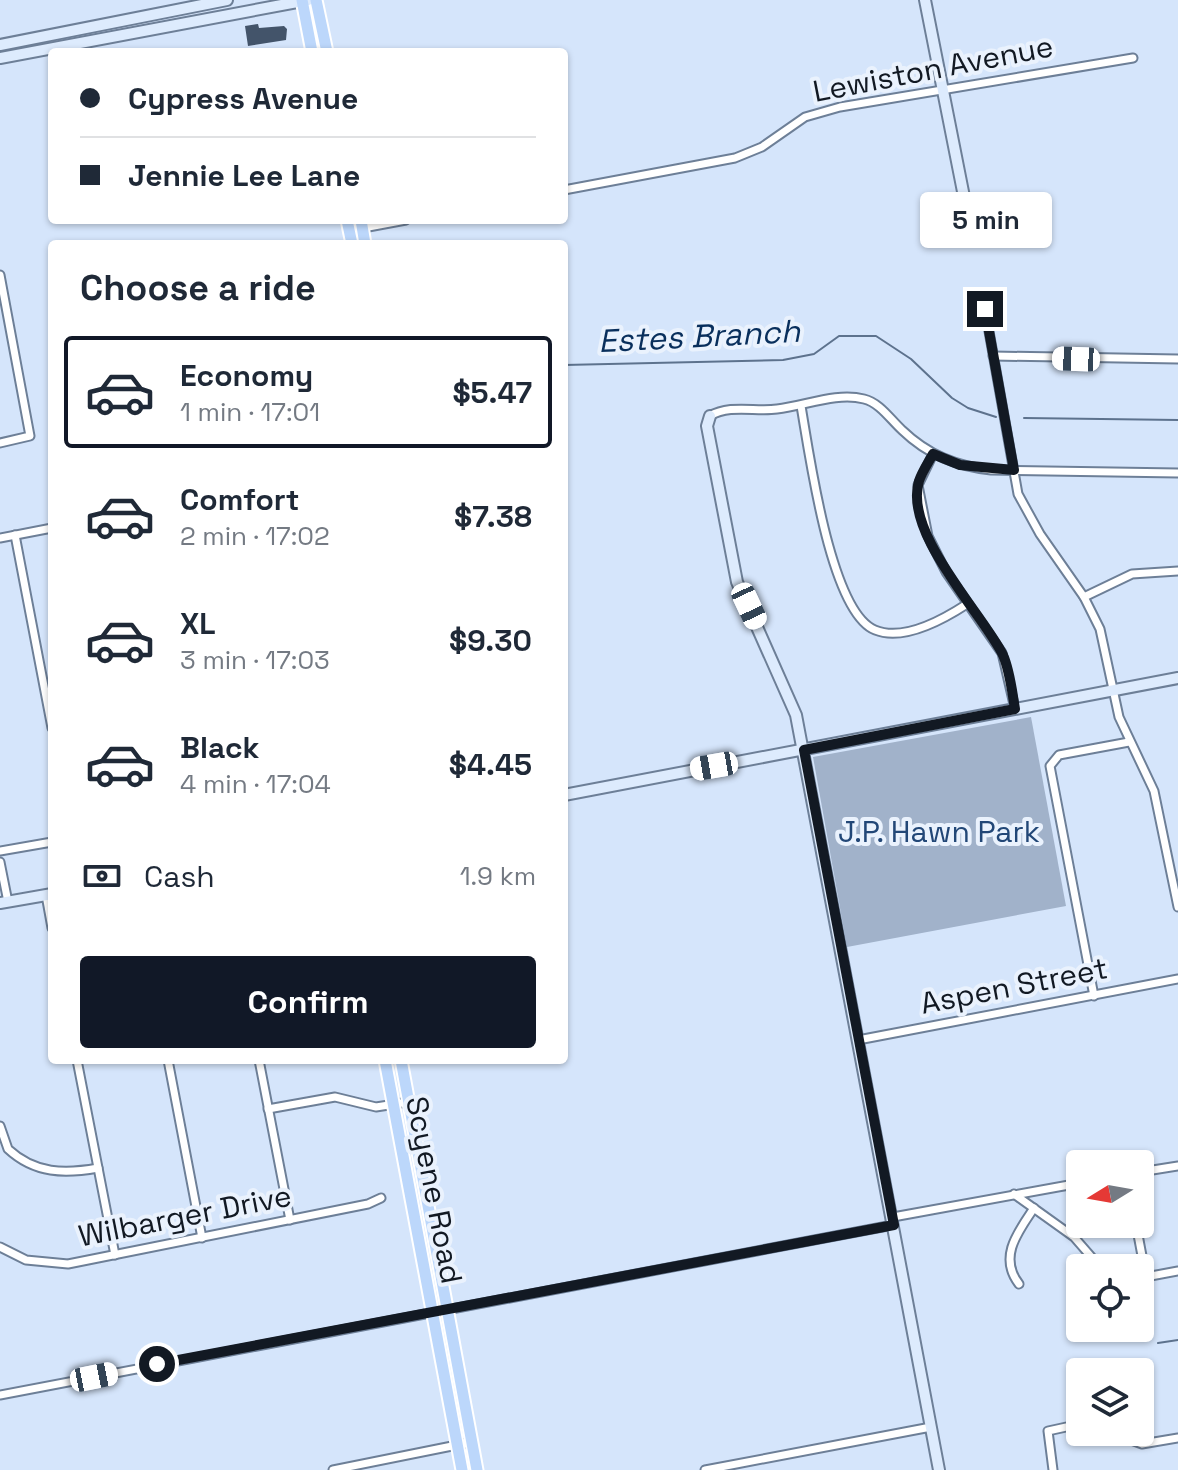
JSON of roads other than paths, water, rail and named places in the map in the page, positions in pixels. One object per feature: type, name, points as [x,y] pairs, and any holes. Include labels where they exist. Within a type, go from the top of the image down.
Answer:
[{"type":"main road","points":[[304,0],[311,48]]},
{"type":"main road","points":[[316,0],[326,48]]},
{"type":"main road","name":"Scyene Road","points":[[386,1064],[462,1470]]},
{"type":"main road","name":"Scyene Road","points":[[402,1064],[477,1470]]},
{"type":"street","points":[[0,45],[227,0]]},
{"type":"street","points":[[52,48],[304,0]]},
{"type":"street","points":[[925,0],[969,222]]},
{"type":"street","points":[[0,58],[48,49]]},
{"type":"street","name":"Lewiston Avenue","points":[[568,189],[735,158],[762,147],[795,123],[820,112],[1133,58]]},
{"type":"street","points":[[349,230],[362,224]]},
{"type":"street","points":[[0,275],[30,436],[0,443]]},
{"type":"street","points":[[985,309],[1014,470],[1024,506],[1084,597],[1100,629],[1129,742],[1154,791],[1178,907]]},
{"type":"street","points":[[993,356],[1178,359]]},
{"type":"street","points":[[939,1470],[804,750],[793,703],[734,568],[707,426],[710,416],[737,409],[801,406],[838,398],[869,401],[933,454],[960,465],[1014,470],[1178,473]]},
{"type":"street","points":[[801,406],[826,539],[861,620],[873,630],[895,632],[938,621],[967,604]]},
{"type":"street","points":[[933,454],[918,485],[919,505],[940,561],[1002,653],[1015,709]]},
{"type":"street","points":[[0,538],[48,529]]},
{"type":"street","points":[[15,535],[48,707]]},
{"type":"street","points":[[1084,597],[1132,574],[1178,571]]},
{"type":"street","points":[[568,794],[1178,678]]},
{"type":"street","points":[[1094,996],[1050,766],[1059,755],[1129,742]]},
{"type":"street","points":[[0,851],[48,843]]},
{"type":"street","points":[[0,862],[4,903],[48,894]]},
{"type":"street","name":"Aspen Street","points":[[858,1040],[1178,979]]},
{"type":"street","points":[[78,1064],[115,1255]]},
{"type":"street","points":[[169,1064],[202,1238]]},
{"type":"street","points":[[260,1064],[290,1220]]},
{"type":"street","points":[[268,1109],[335,1097],[371,1106],[408,1102]]},
{"type":"street","points":[[0,1126],[8,1149],[47,1170],[61,1173],[98,1168]]},
{"type":"street","points":[[1154,1170],[1178,1166]]},
{"type":"street","points":[[0,1395],[432,1310],[448,1310],[1066,1185]]},
{"type":"street","points":[[1014,1194],[1074,1237],[1089,1254]]},
{"type":"street","name":"Wilbarger Drive","points":[[0,1247],[26,1260],[55,1265],[368,1204],[381,1198]]},
{"type":"street","points":[[1019,1284],[1011,1275],[1009,1256],[1015,1238],[1034,1208]]},
{"type":"street","points":[[1154,1276],[1178,1271]]},
{"type":"street","points":[[705,1470],[931,1427]]},
{"type":"street","points":[[1053,1470],[1048,1431],[1066,1427]]},
{"type":"street","points":[[1154,1442],[1178,1438]]},
{"type":"street","points":[[333,1470],[472,1442]]},
{"type":"waterway","name":"Estes Branch","points":[[568,365],[783,360],[814,354],[839,336],[876,336],[911,359],[952,398],[968,408],[996,417]]},
{"type":"waterway","name":"Estes Branch","points":[[1024,418],[1178,420]]},
{"type":"waterway","points":[[1158,1343],[1178,1340]]},
{"type":"park label","name":"J.P. Hawn Park","points":[[939,832]]}]
